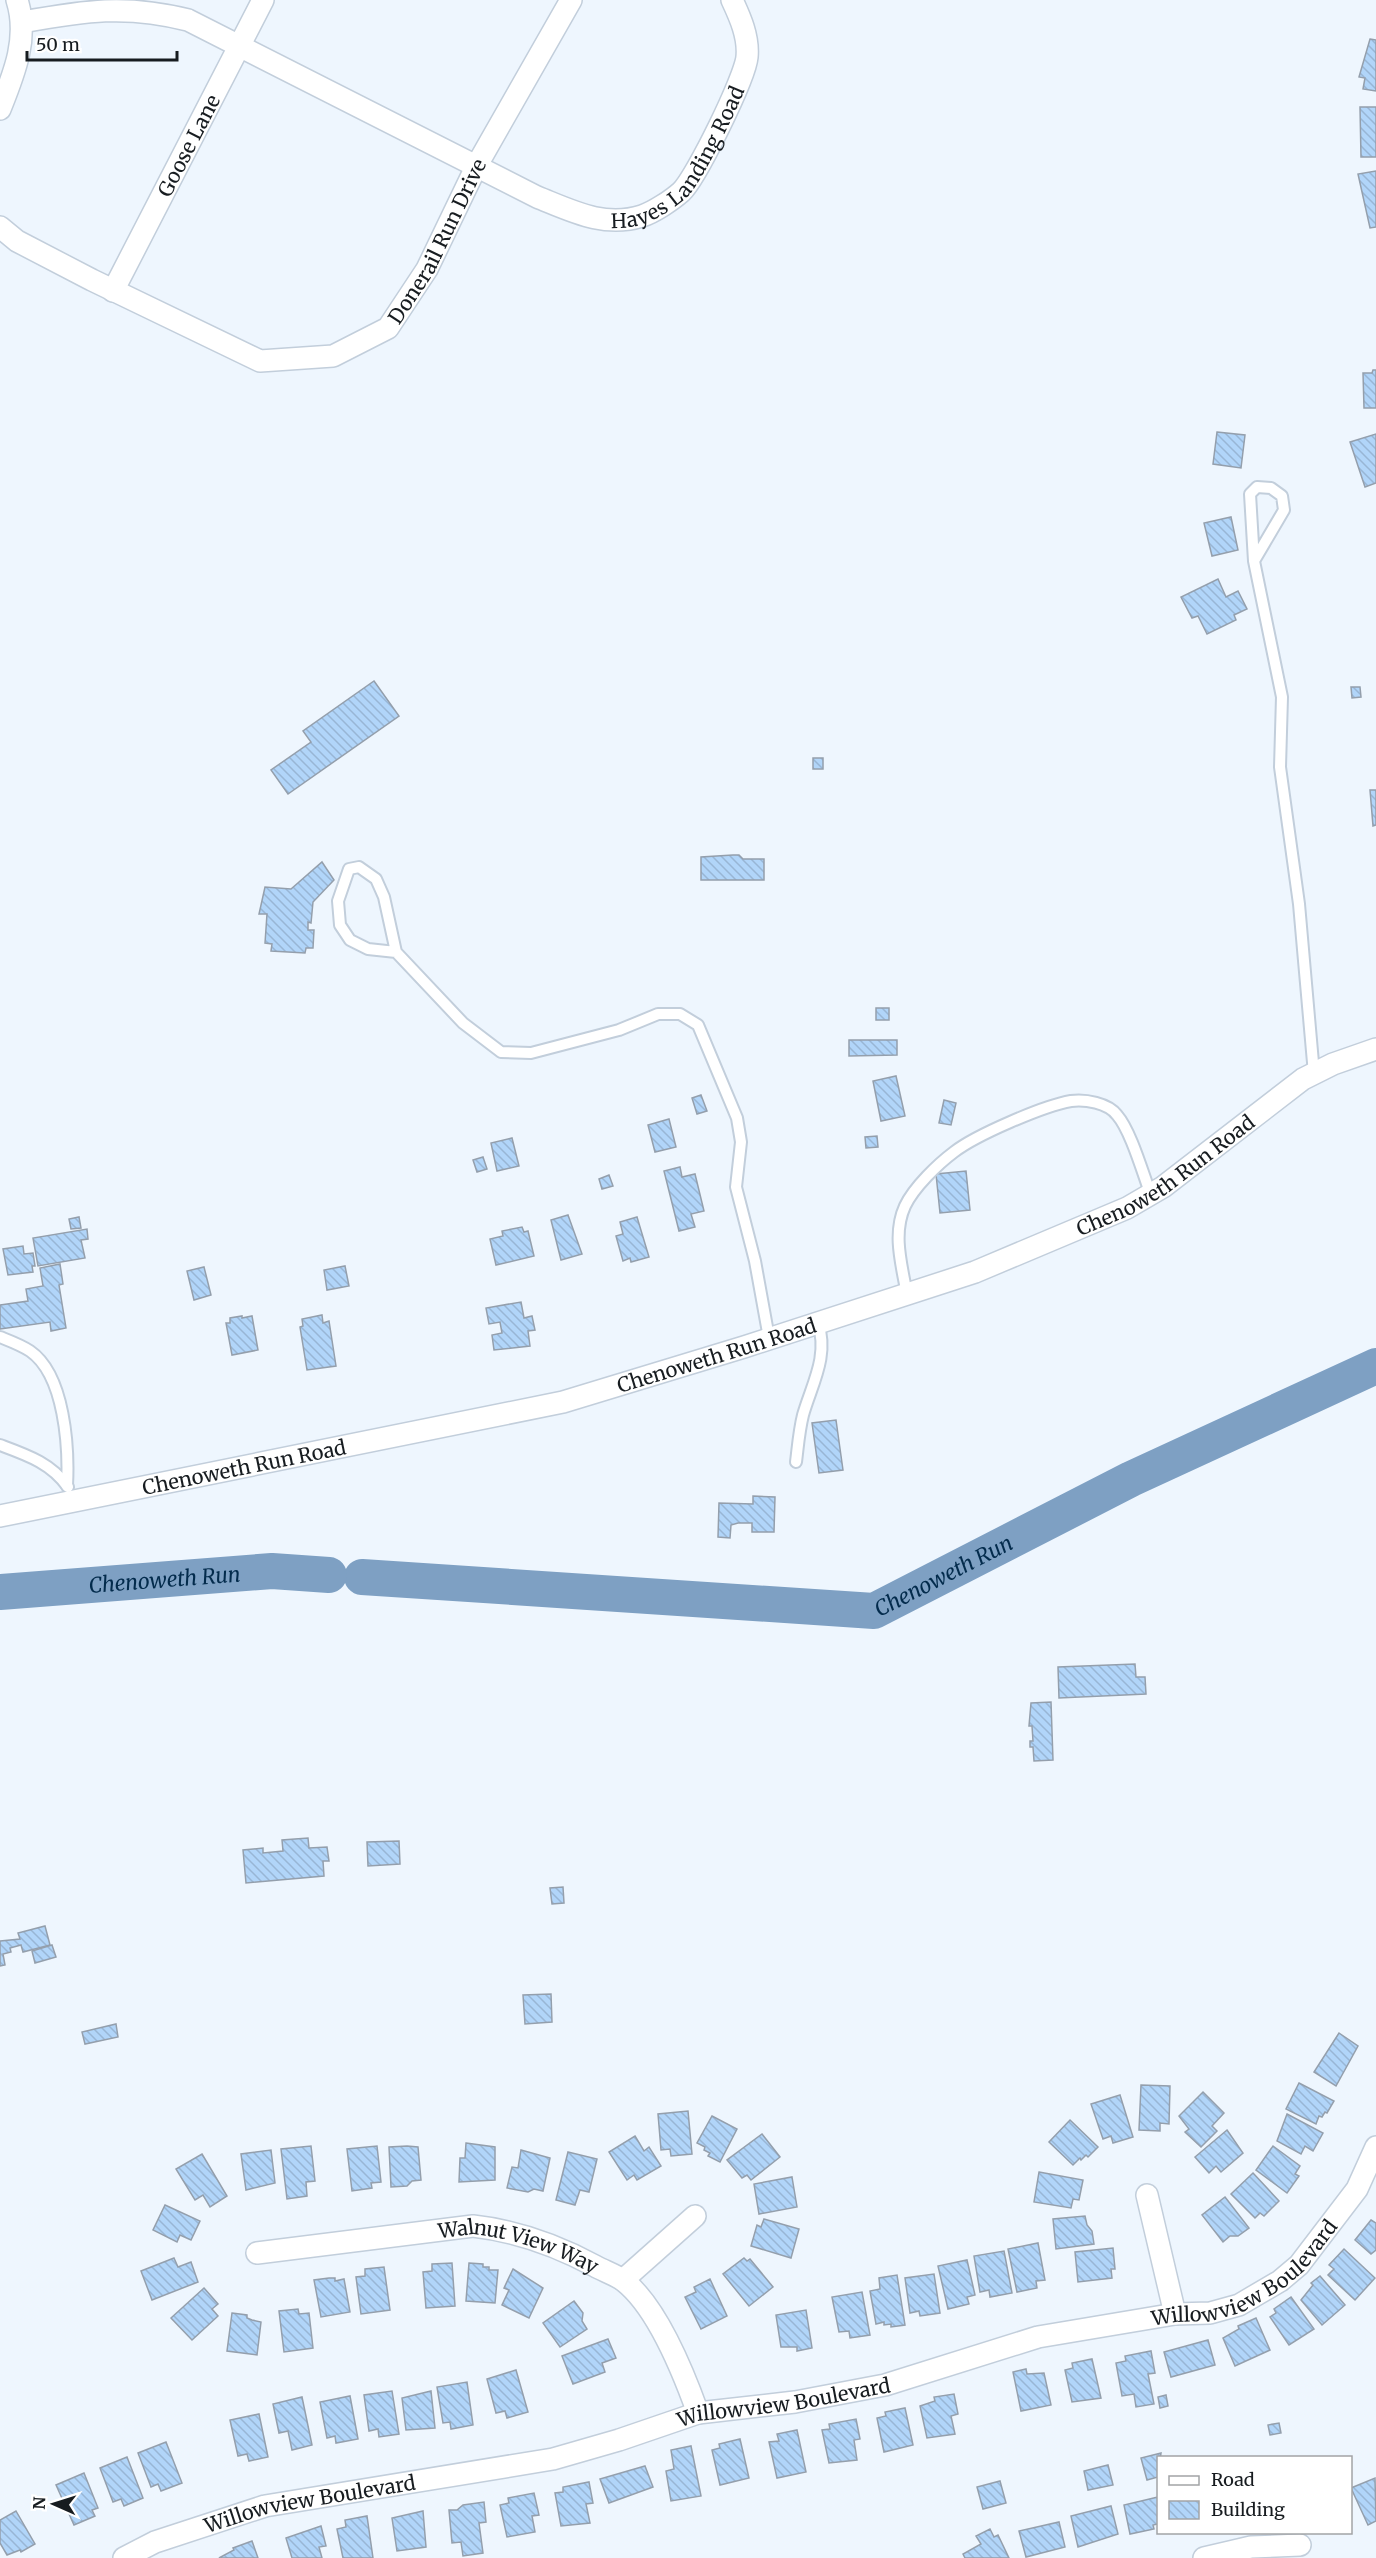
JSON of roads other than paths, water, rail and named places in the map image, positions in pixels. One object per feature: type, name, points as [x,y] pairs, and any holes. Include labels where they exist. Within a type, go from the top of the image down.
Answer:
[{"type":"street","points":[[0,109],[17,66],[22,22],[17,0]]},
{"type":"street","name":"Goose Lane","points":[[113,291],[263,0]]},
{"type":"street","name":"Donerail Run Drive","points":[[0,227],[17,242],[260,361],[333,356],[388,328],[427,269],[477,165],[571,0]]},
{"type":"street","name":"Hayes Landing Road","points":[[22,22],[112,9],[164,14],[206,27],[537,197],[588,218],[616,221],[644,216],[682,191],[727,110],[747,57],[743,24],[732,0]]},
{"type":"street","name":"Chenoweth Run Road","points":[[0,1516],[70,1494],[563,1402],[907,1295],[1027,1251],[1127,1208],[1150,1195],[1275,1099],[1314,1074],[1376,1049]]},
{"type":"street","name":"Willowview Boulevard","points":[[124,2558],[155,2542],[265,2506],[553,2459],[698,2413],[795,2402],[885,2385],[1038,2337],[1105,2328],[1175,2314],[1210,2313],[1239,2305],[1280,2281],[1299,2265],[1357,2189],[1376,2147]]},
{"type":"street","points":[[1147,2195],[1175,2314]]},
{"type":"street","points":[[623,2280],[695,2216]]},
{"type":"street","name":"Walnut View Way","points":[[256,2253],[473,2226],[503,2229],[532,2237],[571,2253],[623,2280],[638,2295],[657,2325],[698,2413]]},
{"type":"street","points":[[1204,2558],[1251,2547],[1300,2546]]},
{"type":"lane","points":[[1254,561],[1284,510],[1282,496],[1271,488],[1257,487],[1250,494],[1254,561],[1281,697],[1280,767],[1299,904],[1314,1074]]},
{"type":"lane","points":[[396,952],[368,949],[359,945],[350,940],[340,925],[338,901],[349,869],[359,867],[376,879],[384,897],[396,952],[464,1023],[501,1052],[531,1053],[619,1030],[658,1014],[680,1014],[698,1025],[737,1118],[741,1142],[736,1187],[755,1261],[769,1338]]},
{"type":"lane","points":[[907,1295],[898,1230],[906,1204],[954,1151],[1034,1113],[1072,1101],[1100,1103],[1117,1114],[1133,1146],[1150,1195]]},
{"type":"lane","points":[[796,1462],[799,1434],[822,1354],[823,1338],[818,1323]]},
{"type":"lane","points":[[0,1337],[31,1352],[48,1373],[60,1404],[69,1453],[70,1494]]},
{"type":"lane","points":[[0,1445],[40,1461],[55,1470],[70,1494]]},
{"type":"waterway","name":"Chenoweth Run","points":[[362,1577],[874,1611],[1131,1479],[1376,1366]]},
{"type":"waterway","name":"Chenoweth Run","points":[[0,1592],[272,1571],[329,1575]]}]
